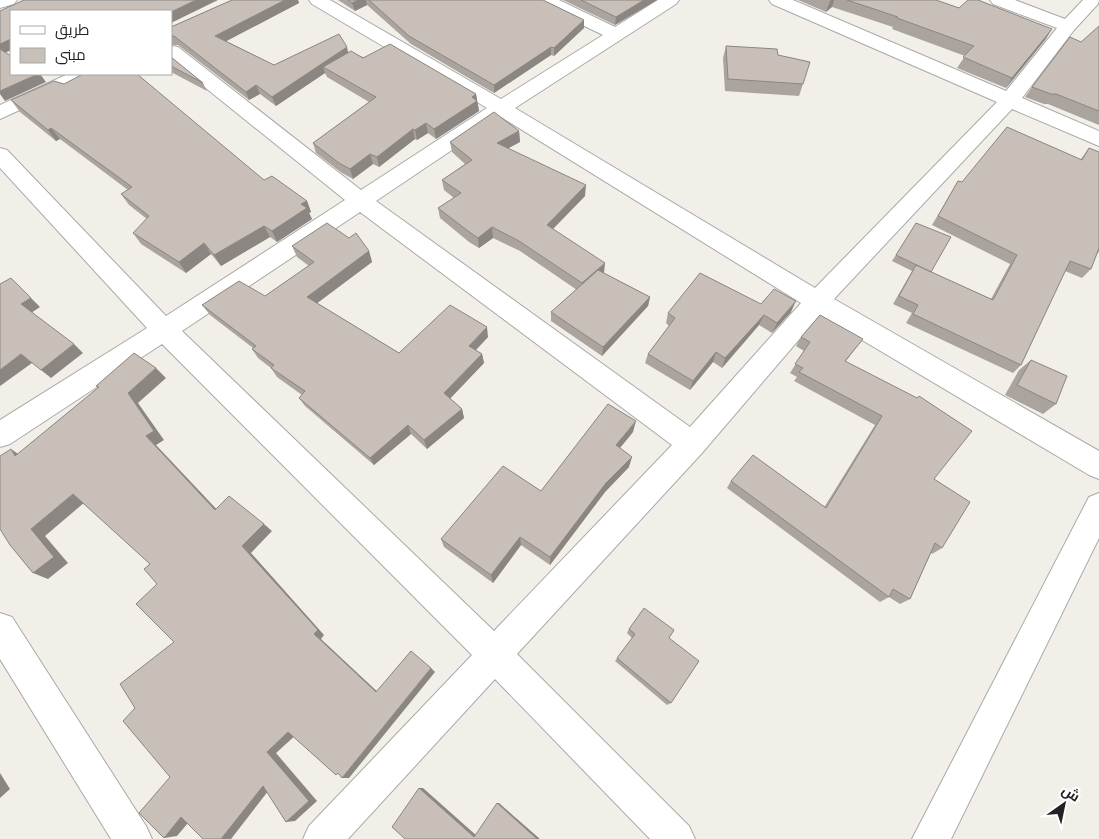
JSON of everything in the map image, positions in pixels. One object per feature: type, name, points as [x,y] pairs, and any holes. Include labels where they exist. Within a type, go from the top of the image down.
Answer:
[{"type":"street","points":[[0,3],[8,0]]},
{"type":"street","points":[[318,0],[501,108],[817,301],[1099,466]]},
{"type":"street","points":[[545,0],[615,34]]},
{"type":"street","points":[[0,435],[670,0]]},
{"type":"street","points":[[778,0],[1099,139]]},
{"type":"street","points":[[999,0],[1068,26]]},
{"type":"street","points":[[322,839],[692,444],[817,301],[1009,101],[1068,26],[1092,0]]},
{"type":"street","points":[[172,52],[360,201],[692,444]]},
{"type":"street","points":[[0,113],[81,75]]},
{"type":"street","points":[[0,155],[164,330],[495,655],[676,839]]},
{"type":"street","points":[[931,839],[1099,507]]},
{"type":"street","points":[[0,629],[133,839]]},
{"type":"building","points":[[24,0],[196,0],[172,12],[172,10],[10,10],[10,39],[0,44],[0,11]]},
{"type":"building","points":[[232,0],[285,0],[215,36],[274,65],[339,34],[347,47],[272,97],[256,85],[246,92],[172,36],[172,27]]},
{"type":"building","points":[[369,0],[543,0],[584,20],[554,48],[551,47],[494,85],[409,36]]},
{"type":"building","points":[[581,0],[644,0],[616,17]]},
{"type":"building","points":[[847,0],[936,0],[959,8],[968,0],[978,0],[1052,29],[1012,78],[963,57],[974,46]]},
{"type":"building","points":[[1099,26],[1099,111],[1056,94],[1032,87],[1070,37],[1081,42]]},
{"type":"building","points":[[390,44],[476,94],[472,97],[477,101],[434,129],[426,123],[415,130],[413,129],[377,157],[370,154],[350,169],[313,143],[376,97],[323,67],[351,51],[363,58]]},
{"type":"building","points":[[726,46],[777,49],[778,55],[810,62],[803,84],[728,79]]},
{"type":"building","points":[[0,49],[10,55],[10,75],[36,75],[0,91]]},
{"type":"building","points":[[172,58],[203,83],[172,67]]},
{"type":"building","points":[[81,75],[138,75],[264,180],[272,176],[307,201],[301,204],[307,208],[272,231],[264,226],[214,255],[204,243],[179,262],[133,233],[149,216],[121,194],[132,187],[51,128],[48,130],[11,100],[54,81],[64,84]]},
{"type":"building","points":[[494,112],[519,131],[497,143],[586,185],[547,225],[605,263],[582,283],[519,241],[492,227],[478,238],[438,208],[461,193],[442,180],[472,160],[450,142]]},
{"type":"building","points":[[1007,127],[1082,160],[1089,148],[1099,152],[1099,248],[1091,269],[1070,261],[1021,365],[913,314],[918,305],[899,296],[916,265],[993,300],[1017,255],[938,216],[958,181],[962,182]]},
{"type":"building","points":[[327,223],[349,238],[356,233],[369,251],[307,297],[399,353],[450,305],[487,327],[469,346],[482,354],[444,393],[462,409],[424,440],[408,425],[370,458],[299,398],[305,391],[271,368],[274,365],[252,349],[256,346],[202,305],[239,281],[265,296],[314,262],[292,246]]},
{"type":"building","points":[[916,223],[951,237],[931,272],[896,255]]},
{"type":"building","points":[[598,270],[650,297],[603,347],[551,312]]},
{"type":"building","points":[[700,273],[761,304],[774,289],[796,301],[777,323],[764,315],[725,358],[716,352],[693,381],[648,354],[675,318],[668,313]]},
{"type":"building","points":[[11,278],[31,298],[21,304],[74,344],[41,370],[21,354],[0,370],[0,284]]},
{"type":"building","points":[[820,315],[863,339],[845,361],[917,398],[919,396],[972,431],[934,479],[970,502],[942,548],[935,543],[910,599],[893,589],[889,597],[731,481],[753,455],[826,508],[882,416],[799,372],[803,368],[795,364],[810,342],[801,337]]},
{"type":"building","points":[[134,353],[156,368],[128,393],[154,431],[146,436],[215,510],[229,496],[264,524],[242,546],[318,630],[314,634],[376,692],[411,651],[431,668],[342,778],[338,773],[336,775],[288,732],[267,752],[309,801],[286,822],[263,786],[221,839],[203,839],[181,817],[164,838],[139,813],[170,777],[123,721],[135,708],[120,684],[174,642],[136,604],[157,584],[144,569],[150,564],[73,494],[31,529],[54,557],[33,573],[10,545],[0,529],[0,456],[11,449],[15,456],[99,387],[96,386]]},
{"type":"building","points":[[1031,360],[1067,376],[1056,404],[1017,385]]},
{"type":"building","points":[[608,404],[636,421],[616,445],[632,457],[606,483],[550,557],[520,537],[491,575],[441,539],[503,466],[541,491]]},
{"type":"building","points":[[644,608],[674,630],[669,638],[699,661],[671,703],[617,658],[635,634],[629,629]]},
{"type":"building","points":[[419,788],[474,837],[497,803],[537,839],[405,839],[392,827]]}]
